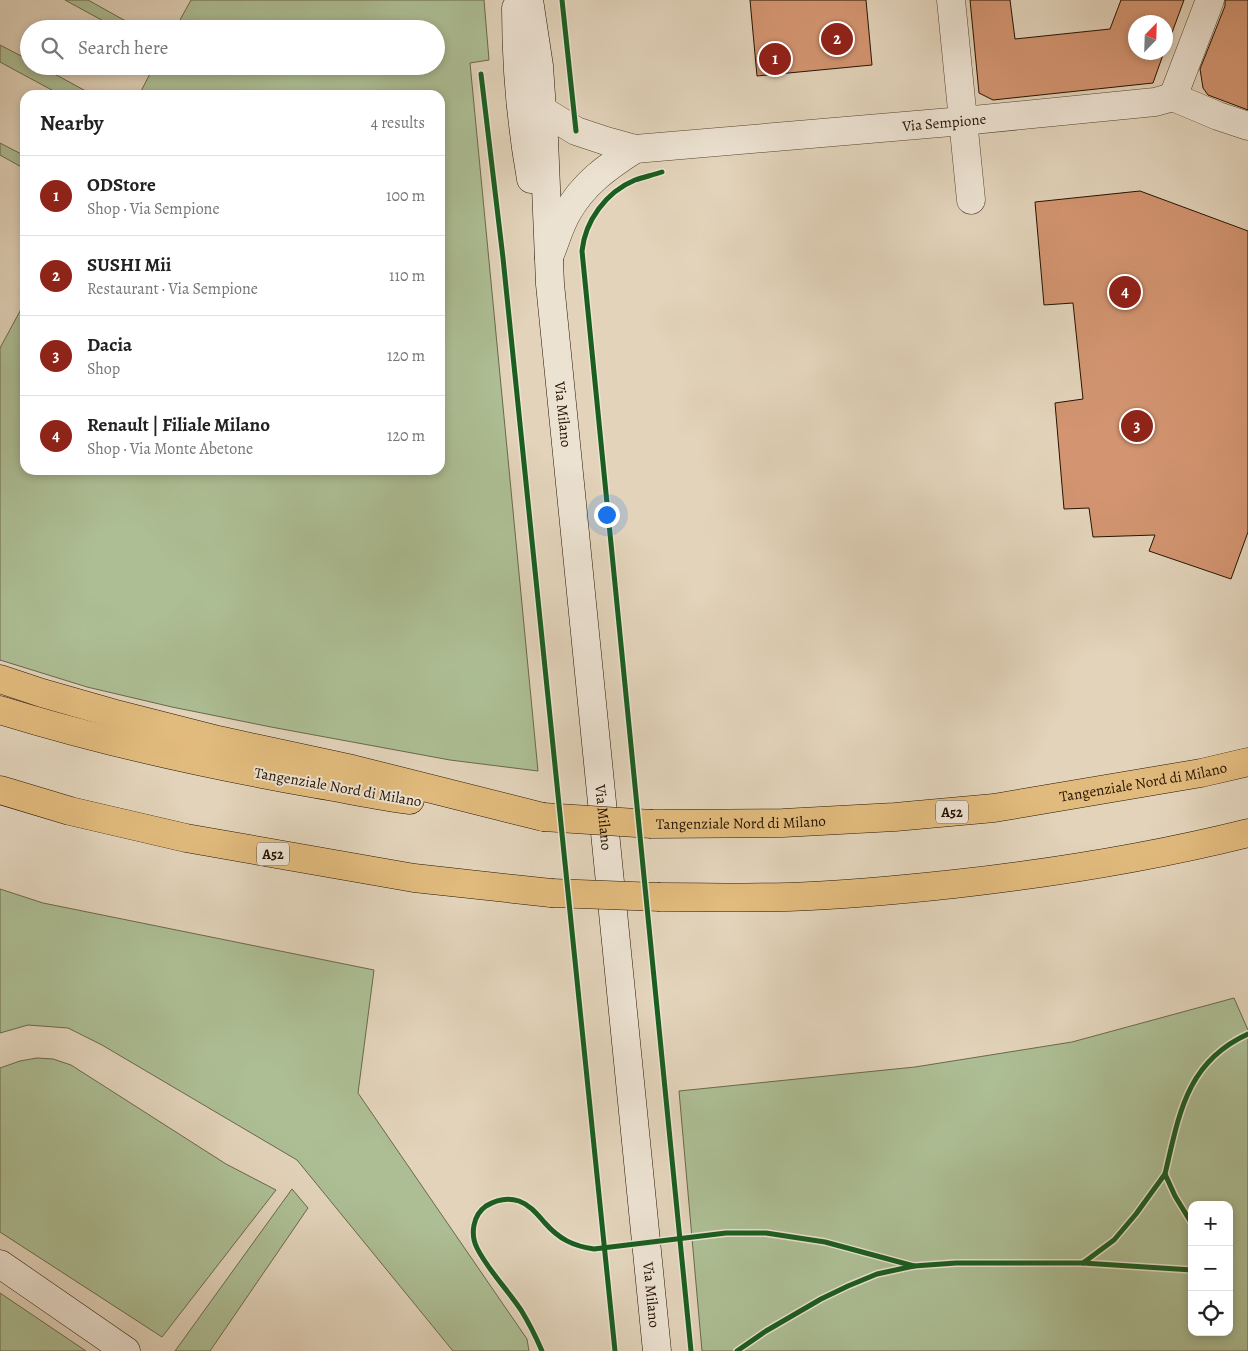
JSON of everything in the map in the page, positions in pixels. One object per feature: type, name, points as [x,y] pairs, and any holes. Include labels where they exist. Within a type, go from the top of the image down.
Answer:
[{"type":"highway","points":[[0,679],[77,703],[189,732],[352,769],[543,817]]},
{"type":"highway","name":"Tangenziale Nord di Milano","points":[[0,710],[37,722],[144,750],[238,770],[406,800],[543,817],[652,824],[783,823],[895,817],[994,808],[1192,774],[1248,762]]},
{"type":"highway","name":"A52","points":[[0,790],[70,811],[186,838],[414,878],[551,893],[660,897],[789,897],[903,889],[1013,877],[1110,862],[1248,833]]},
{"type":"street","name":"Via Milano","points":[[516,0],[517,69],[524,139],[550,284]]},
{"type":"street","name":"Via Milano","points":[[529,0],[539,66],[550,284],[657,1351]]},
{"type":"street","points":[[951,0],[971,200]]},
{"type":"street","points":[[1210,0],[1173,97],[1248,126]]},
{"type":"street","name":"Via Sempione","points":[[542,110],[576,131],[635,149],[963,121],[1155,102],[1173,97]]},
{"type":"street","points":[[549,257],[566,214],[579,194],[594,178],[635,149]]},
{"type":"street","points":[[0,1264],[119,1346]]},
{"type":"green space","points":[[65,0],[88,0],[124,20],[102,20]]},
{"type":"green space","points":[[191,0],[484,0],[489,60],[470,63],[538,771],[450,760],[172,707],[87,687],[0,660],[0,348],[20,311],[20,475],[445,475],[445,90],[142,90],[149,75],[445,75],[445,20],[180,20]]},
{"type":"green space","points":[[0,45],[20,55],[20,73],[0,62]]},
{"type":"green space","points":[[24,75],[56,75],[84,90],[52,90]]},
{"type":"green space","points":[[0,143],[20,153],[20,166],[0,155]]},
{"type":"green space","points":[[0,889],[43,903],[374,970],[358,1093],[527,1339],[529,1351],[453,1351],[297,1160],[102,1045],[68,1028],[28,1025],[0,1033]]},
{"type":"green space","points":[[1234,998],[1248,1030],[1248,1351],[702,1351],[679,1091],[915,1067],[1072,1042]]},
{"type":"green space","points":[[37,1058],[53,1059],[71,1065],[226,1164],[276,1190],[162,1337],[0,1232],[0,1068],[20,1061]]},
{"type":"green space","points":[[292,1189],[308,1208],[210,1351],[175,1351]]},
{"type":"green space","points":[[0,1293],[86,1351],[0,1351]]},
{"type":"building","points":[[750,0],[866,0],[872,65],[757,76]]},
{"type":"building","points":[[970,0],[1010,0],[1015,39],[1110,29],[1121,0],[1184,0],[1173,30],[1173,15],[1128,15],[1128,60],[1161,60],[1153,83],[993,100],[979,93]]},
{"type":"building","points":[[1225,0],[1248,0],[1248,110],[1208,95],[1203,88],[1200,69],[1225,6]]},
{"type":"building","points":[[1140,191],[1248,231],[1248,532],[1231,579],[1149,551],[1155,535],[1093,537],[1089,508],[1064,509],[1055,403],[1083,399],[1073,303],[1044,305],[1035,202]]},
{"type":"cycle path","points":[[562,0],[576,131]]},
{"type":"cycle path","points":[[481,74],[503,258],[615,1351]]},
{"type":"cycle path","points":[[662,172],[635,180],[625,185],[606,200],[587,229],[582,251],[691,1351]]},
{"type":"cycle path","points":[[1165,1174],[1181,1111],[1188,1092],[1198,1075],[1211,1059],[1227,1046],[1248,1034]]},
{"type":"cycle path","points":[[1083,1263],[1114,1240],[1136,1214],[1165,1174],[1188,1217]]},
{"type":"cycle path","points":[[542,1351],[521,1310],[487,1264],[475,1243],[473,1231],[478,1214],[486,1206],[498,1201],[506,1199],[519,1201],[533,1210],[550,1229],[561,1237],[573,1244],[594,1249],[726,1233],[766,1233],[825,1242],[914,1266]]},
{"type":"cycle path","points":[[737,1351],[766,1331],[821,1299],[848,1286],[877,1274],[914,1266],[956,1263],[1083,1263],[1188,1270]]},
{"type":"place","name":"SUSHI Mii","points":[[837,39]]},
{"type":"place","name":"ODStore","points":[[775,59]]},
{"type":"place","name":"Renault | Filiale Milano","points":[[1125,292]]},
{"type":"place","name":"Dacia","points":[[1137,426]]}]
